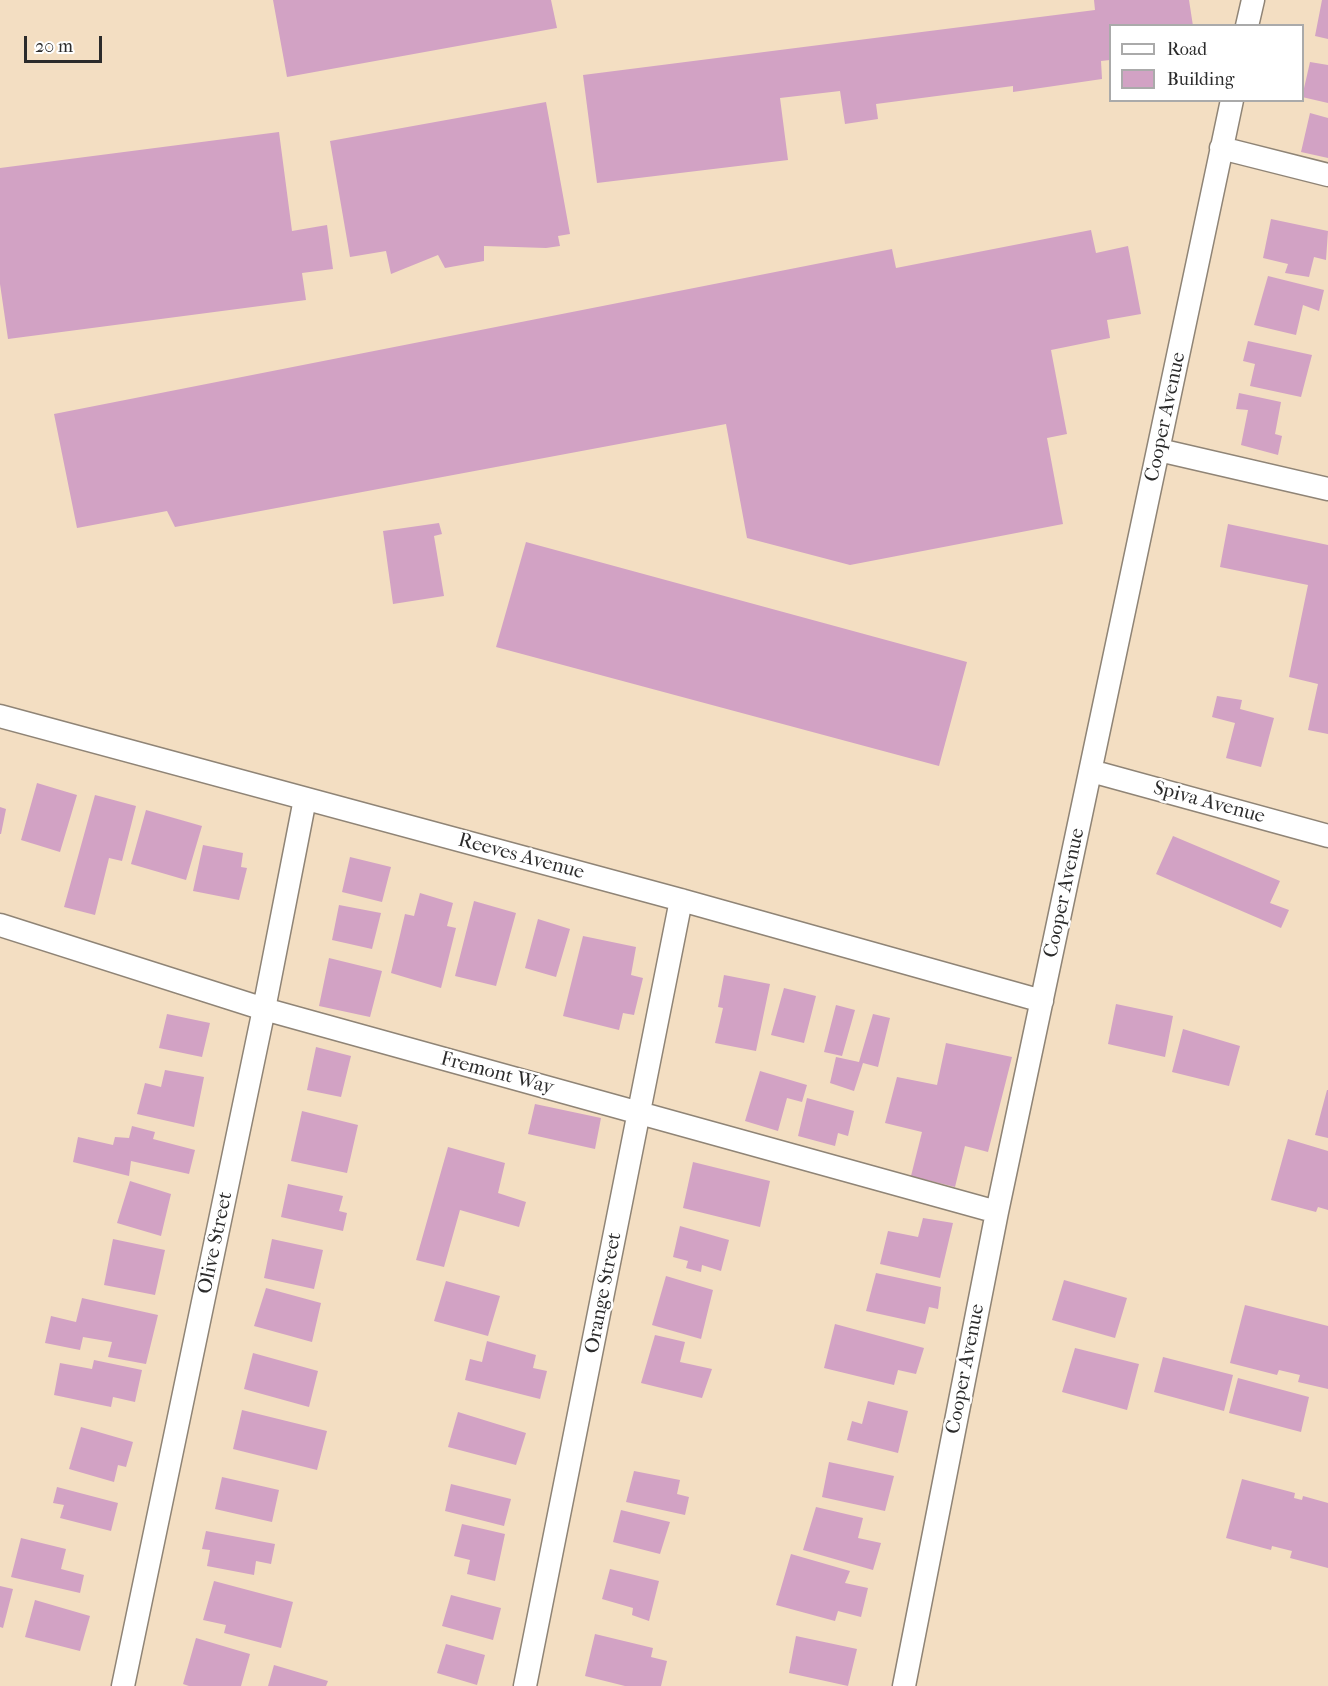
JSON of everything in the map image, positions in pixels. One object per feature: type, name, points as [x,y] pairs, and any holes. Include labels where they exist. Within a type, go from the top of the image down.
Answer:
[{"type":"street","points":[[1247,24],[1253,0]]},
{"type":"street","name":"Cooper Avenue","points":[[904,1686],[998,1212],[1232,102]]},
{"type":"street","points":[[1221,148],[1328,174]]},
{"type":"street","points":[[1159,450],[1328,489]]},
{"type":"street","name":"Reeves Avenue","points":[[0,716],[681,900],[1042,1001]]},
{"type":"street","name":"Spiva Avenue","points":[[1091,771],[1328,836]]},
{"type":"street","name":"Olive Street","points":[[123,1686],[264,1009],[305,800]]},
{"type":"street","name":"Orange Street","points":[[525,1686],[681,900]]},
{"type":"street","name":"Fremont Way","points":[[0,925],[264,1009],[998,1212]]},
{"type":"building","points":[[273,0],[551,0],[557,28],[287,77]]},
{"type":"building","points":[[1094,0],[1189,0],[1193,24],[1109,24],[1109,60],[1101,61],[1102,79],[1013,92],[1013,86],[876,104],[878,119],[845,124],[840,91],[780,98],[788,160],[597,183],[583,75],[1095,10]]},
{"type":"building","points":[[1322,0],[1328,0],[1328,39],[1315,36]]},
{"type":"building","points":[[1310,62],[1328,65],[1328,103],[1304,97]]},
{"type":"building","points":[[546,102],[570,234],[558,236],[560,246],[546,248],[484,246],[484,261],[445,268],[438,255],[391,274],[386,251],[350,257],[330,141]]},
{"type":"building","points":[[1310,113],[1328,118],[1328,158],[1301,152]]},
{"type":"building","points":[[279,132],[292,231],[327,225],[333,269],[302,273],[306,300],[8,339],[0,284],[0,168]]},
{"type":"building","points":[[1271,219],[1328,231],[1326,260],[1314,257],[1309,277],[1285,273],[1288,264],[1263,258]]},
{"type":"building","points":[[1091,230],[1096,253],[1128,246],[1141,314],[1107,320],[1110,338],[1051,350],[1067,434],[1047,438],[1063,524],[850,565],[747,538],[726,424],[175,527],[167,511],[77,528],[54,414],[892,249],[896,268]]},
{"type":"building","points":[[1268,276],[1324,290],[1319,311],[1303,305],[1296,335],[1254,325]]},
{"type":"building","points":[[1248,341],[1312,355],[1301,397],[1250,386],[1255,364],[1243,361]]},
{"type":"building","points":[[1239,393],[1281,402],[1275,434],[1282,436],[1278,455],[1241,445],[1248,410],[1236,409]]},
{"type":"building","points":[[439,523],[442,534],[434,536],[444,596],[393,604],[383,531]]},
{"type":"building","points":[[1228,524],[1328,545],[1328,734],[1308,730],[1318,684],[1289,677],[1308,585],[1220,567]]},
{"type":"building","points":[[526,542],[967,662],[939,766],[496,647]]},
{"type":"building","points":[[1217,696],[1242,700],[1240,709],[1274,718],[1261,767],[1226,758],[1235,723],[1212,717]]},
{"type":"building","points":[[37,783],[77,795],[60,852],[21,840]]},
{"type":"building","points":[[95,795],[136,806],[122,861],[109,858],[95,915],[64,907]]},
{"type":"building","points":[[0,807],[6,809],[1,834],[0,834]]},
{"type":"building","points":[[146,810],[202,826],[186,880],[131,864]]},
{"type":"building","points":[[1173,836],[1280,881],[1270,903],[1289,910],[1281,928],[1156,874]]},
{"type":"building","points":[[203,845],[243,853],[241,867],[247,868],[239,900],[193,891]]},
{"type":"building","points":[[350,857],[391,867],[382,902],[342,892]]},
{"type":"building","points":[[420,893],[453,903],[447,926],[456,928],[441,988],[391,973],[405,914],[414,916]]},
{"type":"building","points":[[474,901],[516,913],[496,986],[455,976]]},
{"type":"building","points":[[339,905],[381,913],[372,949],[332,940]]},
{"type":"building","points":[[538,919],[570,929],[556,977],[525,968]]},
{"type":"building","points":[[583,936],[636,947],[631,975],[643,978],[634,1015],[623,1013],[619,1030],[563,1016]]},
{"type":"building","points":[[329,958],[382,971],[370,1017],[319,1006]]},
{"type":"building","points":[[724,975],[770,984],[756,1051],[715,1043],[723,1008],[718,1007]]},
{"type":"building","points":[[784,988],[816,996],[804,1043],[771,1035]]},
{"type":"building","points":[[1116,1004],[1173,1016],[1165,1057],[1108,1044]]},
{"type":"building","points":[[836,1005],[855,1010],[842,1056],[824,1052]]},
{"type":"building","points":[[167,1014],[210,1023],[202,1057],[159,1048]]},
{"type":"building","points":[[873,1014],[890,1018],[878,1067],[863,1063],[854,1091],[830,1083],[836,1057],[859,1062]]},
{"type":"building","points":[[1183,1029],[1240,1046],[1229,1086],[1172,1072]]},
{"type":"building","points":[[946,1043],[1012,1057],[988,1152],[965,1146],[955,1187],[911,1176],[922,1132],[885,1123],[897,1077],[937,1085]]},
{"type":"building","points":[[316,1047],[351,1056],[341,1097],[307,1090]]},
{"type":"building","points":[[165,1070],[204,1077],[194,1127],[137,1114],[145,1083],[161,1087]]},
{"type":"building","points":[[760,1071],[807,1085],[802,1102],[787,1098],[778,1131],[745,1121]]},
{"type":"building","points":[[1328,1090],[1328,1138],[1315,1135]]},
{"type":"building","points":[[807,1098],[854,1111],[848,1136],[838,1133],[835,1146],[798,1136]]},
{"type":"building","points":[[535,1104],[601,1118],[595,1149],[528,1134]]},
{"type":"building","points":[[302,1111],[358,1125],[347,1173],[291,1161]]},
{"type":"building","points":[[132,1126],[155,1132],[153,1139],[195,1150],[189,1174],[131,1161],[129,1176],[73,1162],[78,1137],[113,1145],[115,1137],[129,1138]]},
{"type":"building","points":[[1288,1139],[1328,1151],[1328,1210],[1318,1207],[1316,1212],[1271,1200]]},
{"type":"building","points":[[448,1147],[505,1163],[498,1193],[526,1202],[519,1227],[460,1210],[444,1267],[416,1260]]},
{"type":"building","points":[[693,1162],[770,1181],[760,1227],[683,1208]]},
{"type":"building","points":[[130,1181],[171,1194],[161,1236],[117,1223]]},
{"type":"building","points":[[288,1184],[343,1196],[339,1211],[347,1213],[343,1231],[281,1217]]},
{"type":"building","points":[[923,1218],[953,1223],[940,1278],[880,1264],[888,1231],[918,1237]]},
{"type":"building","points":[[680,1226],[729,1240],[721,1271],[702,1265],[701,1272],[686,1268],[688,1261],[673,1257]]},
{"type":"building","points":[[113,1239],[165,1250],[155,1295],[104,1285]]},
{"type":"building","points":[[272,1239],[323,1250],[314,1289],[264,1278]]},
{"type":"building","points":[[876,1273],[941,1287],[938,1309],[929,1307],[925,1324],[866,1311]]},
{"type":"building","points":[[666,1276],[713,1290],[701,1339],[652,1325]]},
{"type":"building","points":[[1064,1280],[1127,1298],[1115,1338],[1052,1320]]},
{"type":"building","points":[[446,1281],[500,1296],[488,1336],[434,1321]]},
{"type":"building","points":[[266,1288],[321,1303],[312,1342],[254,1326]]},
{"type":"building","points":[[82,1298],[158,1315],[146,1364],[108,1357],[112,1342],[83,1337],[80,1350],[45,1343],[51,1316],[76,1322]]},
{"type":"building","points":[[1245,1305],[1328,1326],[1328,1389],[1298,1382],[1300,1375],[1279,1370],[1277,1375],[1230,1363]]},
{"type":"building","points":[[835,1324],[924,1348],[916,1374],[898,1370],[894,1385],[824,1368]]},
{"type":"building","points":[[655,1335],[685,1342],[680,1362],[712,1369],[702,1398],[641,1383]]},
{"type":"building","points":[[487,1341],[536,1355],[533,1368],[547,1371],[540,1399],[465,1380],[470,1359],[482,1362]]},
{"type":"building","points":[[1075,1348],[1139,1364],[1127,1410],[1062,1392]]},
{"type":"building","points":[[253,1353],[318,1371],[309,1407],[244,1389]]},
{"type":"building","points":[[1163,1357],[1233,1375],[1224,1411],[1154,1392]]},
{"type":"building","points":[[94,1360],[142,1370],[135,1402],[113,1397],[111,1407],[54,1395],[60,1363],[92,1369]]},
{"type":"building","points":[[1238,1378],[1309,1397],[1301,1432],[1229,1413]]},
{"type":"building","points":[[868,1401],[908,1411],[898,1453],[847,1440],[852,1421],[862,1424]]},
{"type":"building","points":[[242,1410],[327,1431],[317,1470],[233,1449]]},
{"type":"building","points":[[458,1412],[526,1433],[516,1465],[448,1447]]},
{"type":"building","points":[[81,1427],[133,1442],[126,1467],[118,1465],[114,1482],[69,1469]]},
{"type":"building","points":[[829,1462],[894,1476],[885,1511],[822,1497]]},
{"type":"building","points":[[634,1471],[680,1480],[677,1494],[689,1497],[685,1515],[626,1502]]},
{"type":"building","points":[[222,1477],[279,1490],[272,1522],[215,1509]]},
{"type":"building","points":[[1242,1479],[1295,1493],[1294,1498],[1302,1500],[1303,1496],[1328,1503],[1328,1568],[1290,1558],[1292,1551],[1272,1546],[1271,1550],[1226,1538]]},
{"type":"building","points":[[451,1484],[511,1499],[504,1526],[445,1511]]},
{"type":"building","points":[[57,1487],[118,1503],[111,1531],[60,1518],[64,1505],[53,1503]]},
{"type":"building","points":[[816,1507],[863,1518],[858,1538],[881,1543],[873,1570],[803,1550]]},
{"type":"building","points":[[621,1510],[670,1522],[660,1554],[613,1542]]},
{"type":"building","points":[[462,1524],[505,1534],[495,1581],[467,1574],[470,1560],[454,1556]]},
{"type":"building","points":[[206,1531],[275,1544],[271,1564],[256,1561],[254,1575],[207,1566],[210,1550],[202,1549]]},
{"type":"building","points":[[21,1538],[66,1549],[61,1569],[84,1575],[80,1593],[11,1577]]},
{"type":"building","points":[[791,1554],[850,1571],[845,1583],[868,1588],[861,1617],[838,1611],[835,1621],[776,1605]]},
{"type":"building","points":[[610,1569],[659,1581],[649,1621],[632,1615],[633,1608],[602,1599]]},
{"type":"building","points":[[214,1581],[293,1602],[281,1648],[224,1633],[226,1625],[203,1620]]},
{"type":"building","points":[[0,1586],[13,1589],[3,1628],[0,1627]]},
{"type":"building","points":[[451,1595],[501,1608],[493,1640],[442,1626]]},
{"type":"building","points":[[35,1600],[90,1616],[80,1651],[25,1637]]},
{"type":"building","points":[[595,1634],[653,1648],[651,1657],[667,1661],[661,1686],[625,1686],[585,1676]]},
{"type":"building","points":[[796,1636],[857,1649],[848,1686],[789,1673]]},
{"type":"building","points":[[196,1638],[250,1654],[241,1686],[183,1684]]},
{"type":"building","points":[[446,1644],[485,1655],[477,1685],[437,1673]]},
{"type":"building","points":[[274,1665],[328,1681],[326,1686],[268,1686]]}]
